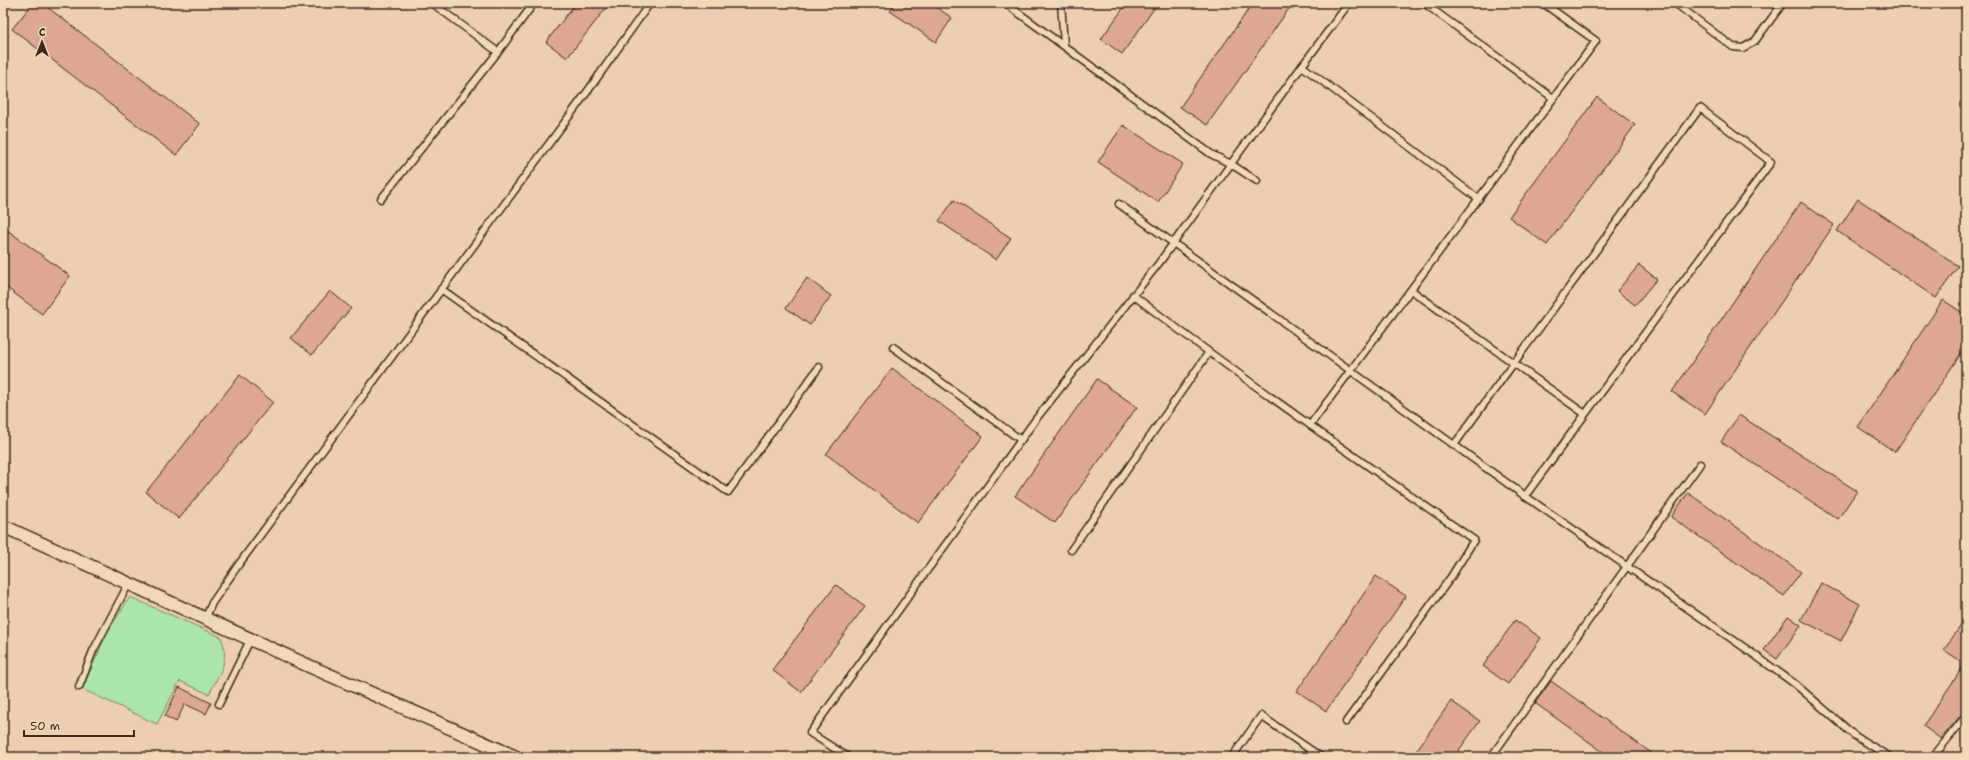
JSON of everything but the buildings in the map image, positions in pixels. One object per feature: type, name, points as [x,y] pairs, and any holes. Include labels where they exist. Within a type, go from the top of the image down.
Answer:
[{"type":"street","points":[[3,526],[516,757]]},
{"type":"lane","points":[[432,3],[498,52]]},
{"type":"lane","points":[[382,198],[498,52],[534,3]]},
{"type":"lane","points":[[206,617],[212,603],[238,564],[586,94],[650,3]]},
{"type":"lane","points":[[1005,3],[1211,154],[1231,164],[1256,181]]},
{"type":"lane","points":[[1061,3],[1064,45]]},
{"type":"lane","points":[[848,757],[810,732],[1021,440],[1174,242],[1349,3]]},
{"type":"lane","points":[[1424,3],[1553,98]]},
{"type":"lane","points":[[1310,425],[1596,41],[1543,3]]},
{"type":"lane","points":[[1675,3],[1733,47],[1743,48],[1755,41],[1783,3]]},
{"type":"lane","points":[[1302,66],[1479,199]]},
{"type":"lane","points":[[1454,445],[1700,108],[1771,162],[1525,496]]},
{"type":"lane","points":[[1119,204],[1174,242],[1525,496],[1627,568],[1745,648],[1795,684],[1855,736],[1890,757]]},
{"type":"lane","points":[[441,289],[728,492],[819,367]]},
{"type":"lane","points":[[1411,290],[1585,414]]},
{"type":"lane","points":[[1133,296],[1310,425],[1474,540],[1450,577],[1346,722]]},
{"type":"lane","points":[[893,347],[1021,440]]},
{"type":"lane","points":[[1072,550],[1209,352]]},
{"type":"lane","points":[[1491,757],[1570,644],[1627,568],[1700,464]]},
{"type":"lane","points":[[79,687],[93,651],[129,583]]},
{"type":"lane","points":[[219,704],[251,638]]},
{"type":"lane","points":[[1232,757],[1261,716],[1322,757]]},
{"type":"lane","points":[[1933,757],[1966,716]]},
{"type":"green space","points":[[130,597],[221,637],[224,645],[224,660],[220,673],[209,694],[180,681],[157,724],[82,689],[108,631]]}]
